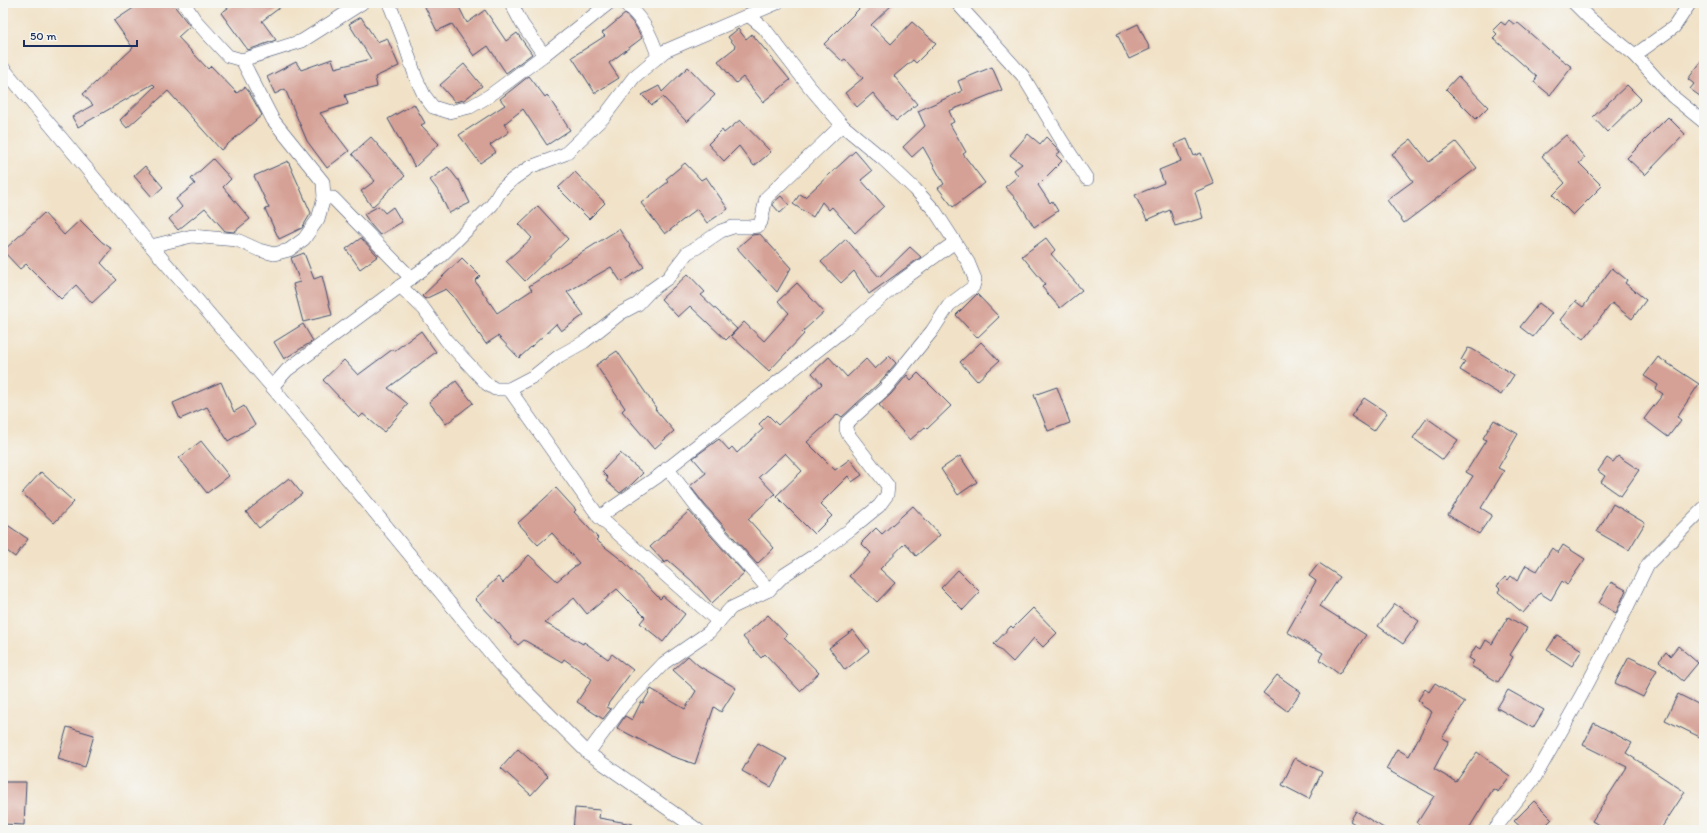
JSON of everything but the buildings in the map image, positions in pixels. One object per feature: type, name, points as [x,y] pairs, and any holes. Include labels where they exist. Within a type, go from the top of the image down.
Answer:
[{"type":"street","points":[[184,3],[195,20],[228,56],[242,60],[302,41],[362,3]]},
{"type":"street","points":[[388,3],[403,39],[416,78],[433,107],[449,112],[470,107],[489,96],[544,55],[609,3]]},
{"type":"street","points":[[511,3],[522,24],[544,55]]},
{"type":"street","points":[[624,3],[644,25],[653,39],[658,57]]},
{"type":"street","points":[[272,387],[287,370],[441,256],[492,205],[501,190],[513,179],[530,167],[565,154],[603,118],[634,77],[665,51],[777,3]]},
{"type":"street","points":[[957,3],[1023,76],[1062,142],[1087,179]]},
{"type":"street","points":[[1574,3],[1590,19],[1635,55],[1672,96],[1704,122]]},
{"type":"street","points":[[1635,55],[1674,27],[1690,3]]},
{"type":"street","points":[[588,753],[623,706],[664,663],[709,632],[731,608],[769,590],[784,575],[823,550],[879,506],[887,495],[888,486],[848,434],[846,424],[885,389],[932,331],[949,305],[973,287],[975,279],[968,262],[935,211],[916,189],[842,125],[808,85],[764,28],[748,15]]},
{"type":"street","points":[[151,246],[192,236],[237,240],[259,250],[274,254],[289,250],[304,239],[318,220],[324,198],[323,182],[273,120],[242,60]]},
{"type":"street","points":[[3,68],[151,246],[272,387],[502,667],[588,753],[698,830]]},
{"type":"street","points":[[400,286],[424,308],[446,340],[487,384],[495,389],[509,389],[534,376],[559,356],[584,342],[621,313],[638,304],[651,290],[668,278],[687,253],[721,231],[733,227],[758,226],[761,222],[766,198],[842,125]]},
{"type":"street","points":[[324,198],[333,198],[411,278]]},
{"type":"street","points":[[599,517],[656,477],[846,328],[901,281],[955,242]]},
{"type":"street","points":[[509,389],[599,517],[719,622]]},
{"type":"street","points":[[667,468],[698,509],[769,590]]},
{"type":"street","points":[[1494,830],[1538,771],[1596,668],[1648,564],[1704,508]]}]
